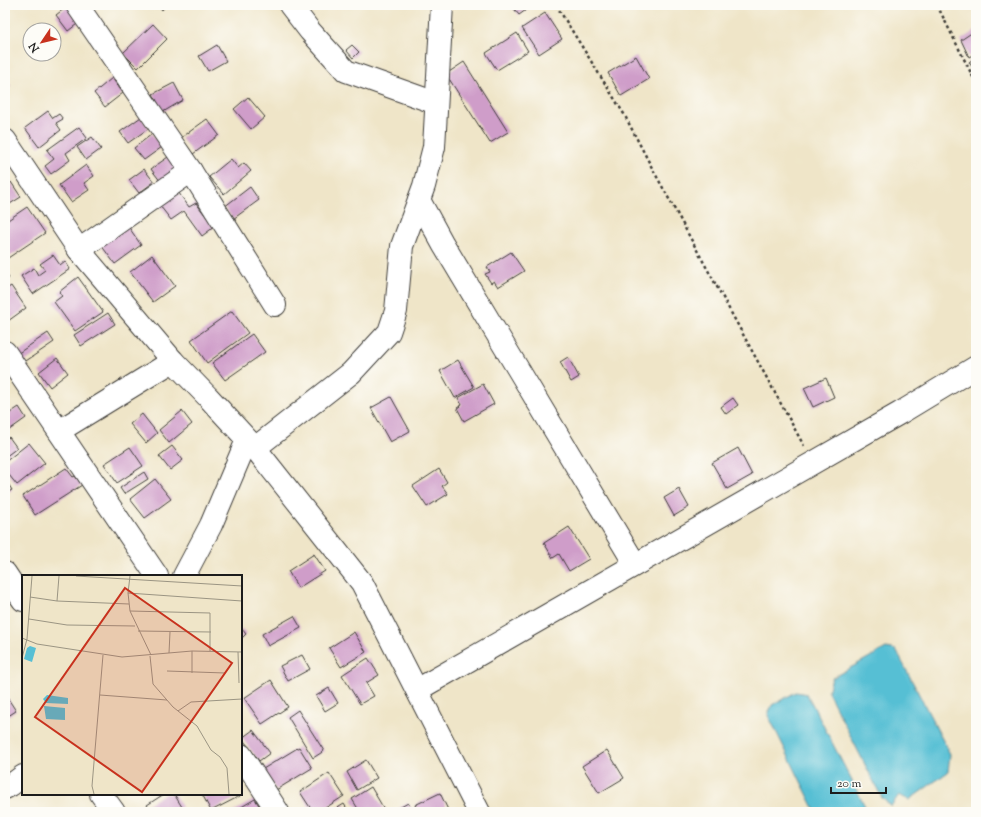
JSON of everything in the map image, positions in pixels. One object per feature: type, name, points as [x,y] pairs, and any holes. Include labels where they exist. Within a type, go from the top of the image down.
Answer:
[{"type":"street","points":[[78,5],[191,171],[274,306]]},
{"type":"street","points":[[290,5],[310,31],[346,71],[436,103]]},
{"type":"street","points":[[185,575],[212,525],[251,444],[351,373],[389,332],[396,311],[402,246],[424,186],[434,147],[442,5]]},
{"type":"street","points":[[8,151],[80,250],[173,361],[251,444],[362,583],[479,812]]},
{"type":"street","points":[[80,250],[191,171]]},
{"type":"street","points":[[419,200],[447,250],[635,564]]},
{"type":"street","points":[[5,352],[156,575]]},
{"type":"street","points":[[59,431],[173,361]]},
{"type":"street","points":[[416,690],[900,413],[976,367]]},
{"type":"street","points":[[5,573],[22,598]]},
{"type":"street","points":[[242,757],[278,812]]},
{"type":"street","points":[[102,795],[114,812]]},
{"type":"path","points":[[556,5],[624,114],[813,462]]},
{"type":"path","points":[[937,5],[976,83]]},
{"type":"water","points":[[886,648],[896,650],[950,754],[948,772],[909,800],[899,795],[891,806],[882,798],[828,692],[832,678]]},
{"type":"water","points":[[796,692],[807,694],[868,812],[816,812],[768,715],[772,705]]},
{"type":"building","points":[[69,5],[81,21],[68,31],[56,15]]},
{"type":"building","points":[[158,5],[167,5],[162,10]]},
{"type":"building","points":[[511,5],[533,5],[519,15]]},
{"type":"building","points":[[545,13],[562,39],[539,54],[522,28]]},
{"type":"building","points":[[153,24],[167,39],[138,68],[123,53]]},
{"type":"building","points":[[976,30],[976,53],[969,57],[961,40]]},
{"type":"building","points":[[517,33],[528,51],[497,70],[486,53]]},
{"type":"building","points":[[217,45],[226,61],[208,71],[199,56]]},
{"type":"building","points":[[352,45],[359,52],[353,58],[346,50]]},
{"type":"building","points":[[636,56],[649,79],[621,96],[608,73]]},
{"type":"building","points":[[976,57],[976,73],[969,62]]},
{"type":"building","points":[[464,62],[508,132],[490,143],[446,74]]},
{"type":"building","points":[[5,78],[11,86],[5,90]]},
{"type":"building","points":[[112,78],[123,93],[105,107],[94,93]]},
{"type":"building","points":[[174,83],[183,100],[163,112],[153,94]]},
{"type":"building","points":[[248,97],[265,117],[251,129],[234,109]]},
{"type":"building","points":[[48,111],[53,118],[59,114],[63,119],[56,123],[61,130],[39,147],[25,128]]},
{"type":"building","points":[[141,117],[149,128],[128,143],[120,132]]},
{"type":"building","points":[[207,119],[219,135],[193,154],[181,138]]},
{"type":"building","points":[[79,127],[87,138],[66,153],[70,160],[51,174],[45,166],[54,159],[47,150]]},
{"type":"building","points":[[152,134],[162,147],[144,160],[134,148]]},
{"type":"building","points":[[92,137],[101,149],[86,160],[77,147]]},
{"type":"building","points":[[168,157],[178,169],[161,182],[151,169]]},
{"type":"building","points":[[231,159],[238,168],[244,163],[251,171],[224,194],[209,177]]},
{"type":"building","points":[[86,165],[94,176],[84,183],[89,190],[71,202],[59,185]]},
{"type":"building","points":[[144,169],[154,182],[139,193],[129,180]]},
{"type":"building","points":[[11,182],[21,197],[5,207],[5,186]]},
{"type":"building","points":[[250,187],[259,200],[233,219],[224,207]]},
{"type":"building","points":[[176,189],[189,207],[196,203],[214,227],[202,236],[184,211],[171,220],[157,202]]},
{"type":"building","points":[[27,207],[45,233],[5,260],[5,222]]},
{"type":"building","points":[[128,226],[141,245],[115,264],[101,245]]},
{"type":"building","points":[[511,252],[524,271],[498,287],[494,281],[491,283],[485,274],[490,272],[487,267]]},
{"type":"building","points":[[53,255],[60,265],[65,261],[70,269],[33,294],[21,276],[34,268],[38,275],[45,270],[40,264]]},
{"type":"building","points":[[152,255],[175,286],[153,302],[130,272]]},
{"type":"building","points":[[5,273],[9,278],[5,281]]},
{"type":"building","points":[[78,277],[103,312],[75,331],[54,302],[62,296],[59,292]]},
{"type":"building","points":[[11,286],[26,308],[8,321],[5,317],[5,290]]},
{"type":"building","points":[[232,311],[248,333],[207,363],[191,340]]},
{"type":"building","points":[[108,313],[115,324],[81,346],[74,335]]},
{"type":"building","points":[[48,333],[54,342],[23,363],[17,354]]},
{"type":"building","points":[[252,334],[265,352],[225,380],[212,363]]},
{"type":"building","points":[[568,357],[579,377],[571,382],[560,362]]},
{"type":"building","points":[[57,358],[68,373],[50,387],[39,372]]},
{"type":"building","points":[[458,360],[474,387],[455,398],[440,371]]},
{"type":"building","points":[[826,378],[834,397],[813,407],[804,388]]},
{"type":"building","points":[[483,384],[494,404],[464,421],[457,408],[462,405],[458,398]]},
{"type":"building","points":[[391,397],[410,431],[390,442],[371,408]]},
{"type":"building","points":[[733,398],[738,405],[726,414],[721,407]]},
{"type":"building","points":[[19,407],[26,418],[5,433],[5,412],[8,410],[10,413]]},
{"type":"building","points":[[182,411],[192,424],[169,443],[159,430]]},
{"type":"building","points":[[142,414],[157,433],[146,443],[130,424]]},
{"type":"building","points":[[9,437],[17,448],[5,457],[5,440]]},
{"type":"building","points":[[29,443],[45,463],[17,485],[5,470],[5,462]]},
{"type":"building","points":[[172,446],[183,460],[170,470],[159,456]]},
{"type":"building","points":[[130,447],[143,466],[117,483],[104,464]]},
{"type":"building","points":[[738,448],[752,475],[727,489],[712,463]]},
{"type":"building","points":[[66,468],[82,485],[35,515],[23,496]]},
{"type":"building","points":[[439,469],[447,482],[442,486],[448,494],[427,507],[413,486]]},
{"type":"building","points":[[144,472],[148,479],[124,494],[120,488]]},
{"type":"building","points":[[5,479],[12,490],[5,494]]},
{"type":"building","points":[[155,479],[171,499],[145,518],[130,499]]},
{"type":"building","points":[[679,489],[689,507],[674,516],[664,498]]},
{"type":"building","points":[[569,527],[589,559],[569,571],[559,554],[553,558],[544,543]]},
{"type":"building","points":[[314,554],[325,571],[298,588],[288,571]]},
{"type":"building","points":[[294,616],[301,628],[268,646],[262,634]]},
{"type":"building","points":[[242,629],[246,634],[242,638]]},
{"type":"building","points":[[354,632],[366,652],[341,667],[329,648]]},
{"type":"building","points":[[302,655],[310,669],[288,681],[280,666]]},
{"type":"building","points":[[368,658],[379,675],[366,683],[374,696],[360,704],[342,675]]},
{"type":"building","points":[[271,680],[288,707],[262,724],[244,698]]},
{"type":"building","points":[[329,688],[338,703],[325,711],[316,696]]},
{"type":"building","points":[[5,694],[16,711],[5,718]]},
{"type":"building","points":[[298,710],[324,751],[313,758],[288,717]]},
{"type":"building","points":[[253,730],[270,753],[259,761],[242,738]]},
{"type":"building","points":[[299,747],[312,768],[276,790],[263,769]]},
{"type":"building","points":[[607,750],[624,778],[599,793],[582,766]]},
{"type":"building","points":[[366,760],[377,778],[357,790],[347,772]]},
{"type":"building","points":[[329,773],[344,796],[319,812],[313,812],[300,792]]},
{"type":"building","points":[[371,787],[384,809],[378,812],[360,812],[352,799]]},
{"type":"building","points":[[440,793],[449,812],[418,812],[415,805]]},
{"type":"building","points":[[162,795],[175,795],[182,807],[174,812],[151,812],[147,805]]},
{"type":"building","points":[[203,795],[240,795],[240,796],[211,811]]},
{"type":"building","points":[[255,799],[263,812],[233,812]]},
{"type":"building","points":[[408,803],[413,812],[392,812]]},
{"type":"building","points":[[344,804],[349,812],[331,812]]}]
